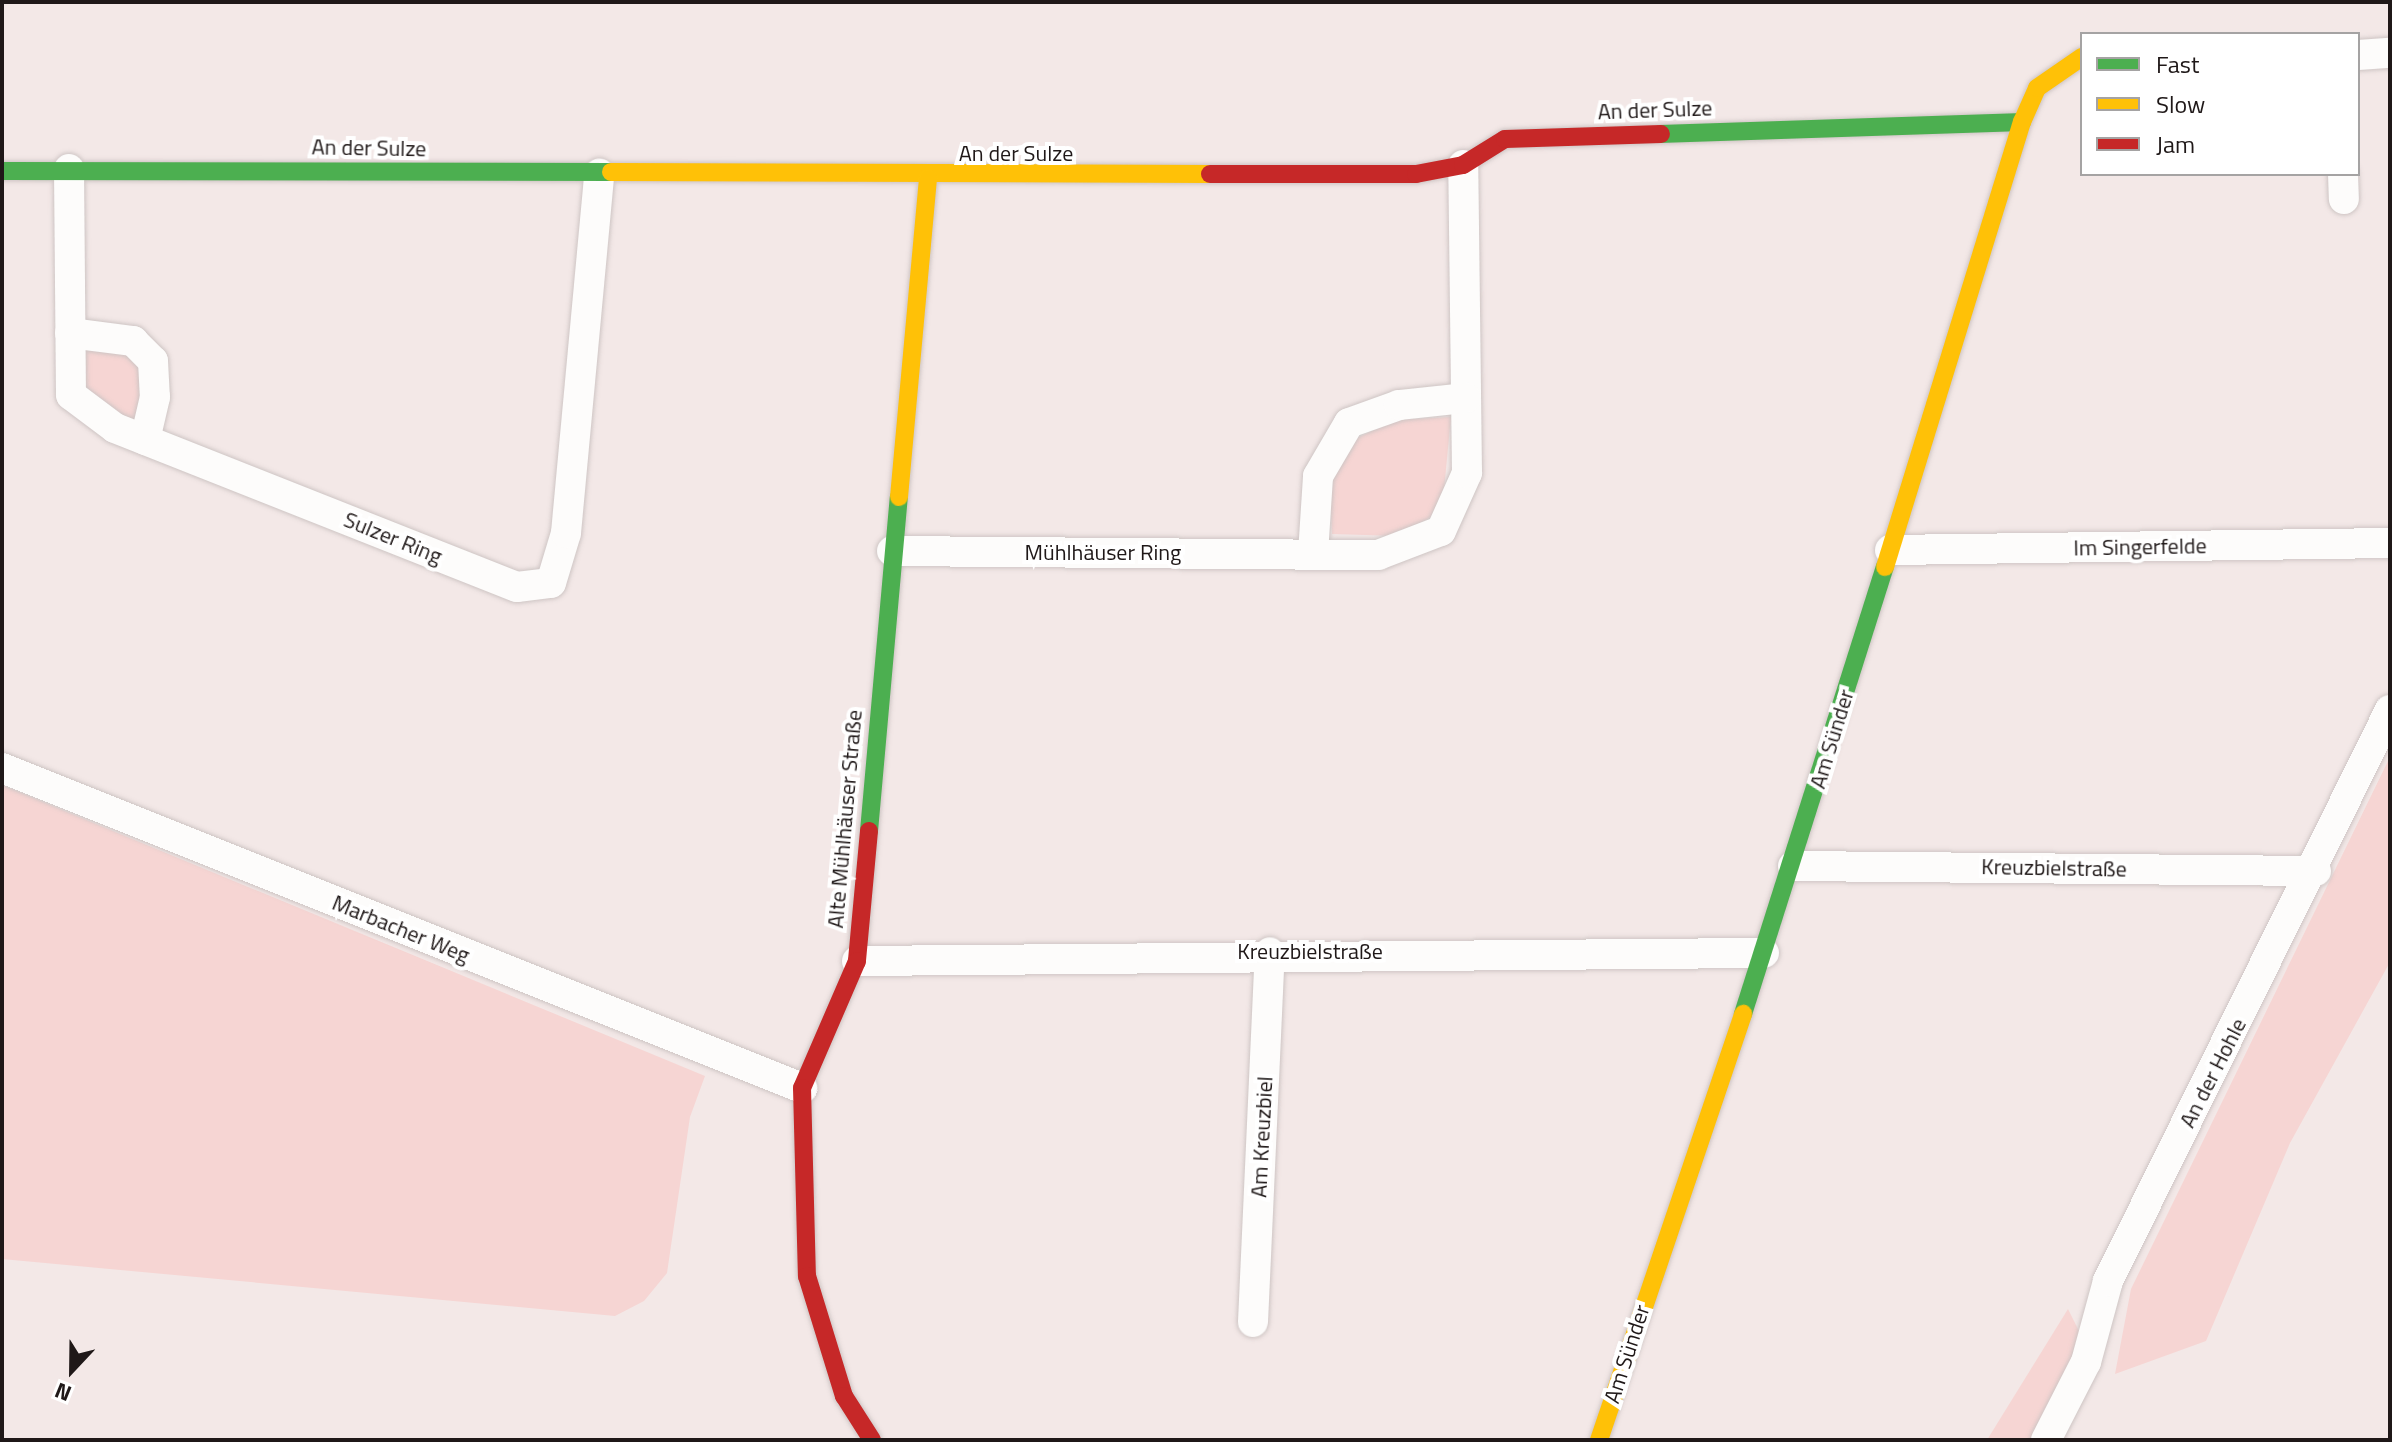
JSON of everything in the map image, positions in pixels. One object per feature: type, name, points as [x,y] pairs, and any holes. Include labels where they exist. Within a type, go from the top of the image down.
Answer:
[{"type":"street","points":[[2360,55],[2390,53]]},
{"type":"street","name":"Am Sünder","points":[[1599,1440],[1793,866],[2022,122],[2037,88],[2080,58]]},
{"type":"street","name":"An der Sulze","points":[[2,171],[69,169],[928,178],[1416,174],[1463,165],[1505,139],[2022,122]]},
{"type":"street","name":"Mühlhäuser Ring","points":[[892,551],[1378,555],[1441,531],[1467,473],[1463,165]]},
{"type":"street","name":"Sulzer Ring","points":[[69,169],[71,395],[145,440],[517,587],[551,583],[566,533],[599,174]]},
{"type":"street","name":"Alte Mühlhäuser Straße","points":[[872,1440],[844,1396],[807,1276],[802,1088],[857,961],[928,178]]},
{"type":"street","points":[[70,333],[133,341],[153,361],[155,397],[145,440]]},
{"type":"street","points":[[1313,554],[1318,476],[1349,423],[1399,405],[1466,398]]},
{"type":"street","name":"Im Singerfelde","points":[[1890,550],[2390,543]]},
{"type":"street","name":"An der Hohle","points":[[2046,1440],[2086,1362],[2108,1281],[2316,871],[2390,710]]},
{"type":"street","name":"Marbacher Weg","points":[[2,768],[802,1088]]},
{"type":"street","name":"Kreuzbielstraße","points":[[1793,866],[2316,871]]},
{"type":"street","name":"Kreuzbielstraße","points":[[857,961],[1270,952],[1764,953]]},
{"type":"street","name":"Am Kreuzbiel","points":[[1253,1322],[1270,952]]},
{"type":"shaded area","points":[[70,333],[153,361],[145,440],[71,395]]},
{"type":"shaded area","points":[[1451,417],[1444,490],[1434,515],[1397,536],[1332,534],[1330,487],[1336,460],[1351,441],[1395,420]]},
{"type":"shaded area","points":[[2390,757],[2390,962],[2290,1143],[2206,1341],[2115,1374],[2131,1289]]},
{"type":"shaded area","points":[[2,785],[705,1076],[690,1117],[667,1273],[644,1301],[615,1316],[2,1259]]},
{"type":"shaded area","points":[[2068,1309],[2081,1335],[2070,1376],[2037,1440],[1987,1440]]},
{"type":"traffic: fast","points":[[1661,134],[2022,122]]},
{"type":"traffic: fast","points":[[2,171],[611,172]]},
{"type":"traffic: fast","points":[[869,831],[899,497]]},
{"type":"traffic: fast","points":[[1743,1014],[1885,567]]},
{"type":"traffic: slow","points":[[1885,567],[2022,122],[2037,88],[2080,58]]},
{"type":"traffic: slow","points":[[611,172],[1210,174]]},
{"type":"traffic: slow","points":[[899,497],[928,178]]},
{"type":"traffic: slow","points":[[1599,1440],[1743,1014]]},
{"type":"traffic: jam","points":[[1210,174],[1416,174],[1463,165],[1505,139],[1661,134]]},
{"type":"traffic: jam","points":[[869,831],[857,961],[802,1088],[807,1276],[844,1396],[872,1440]]}]
